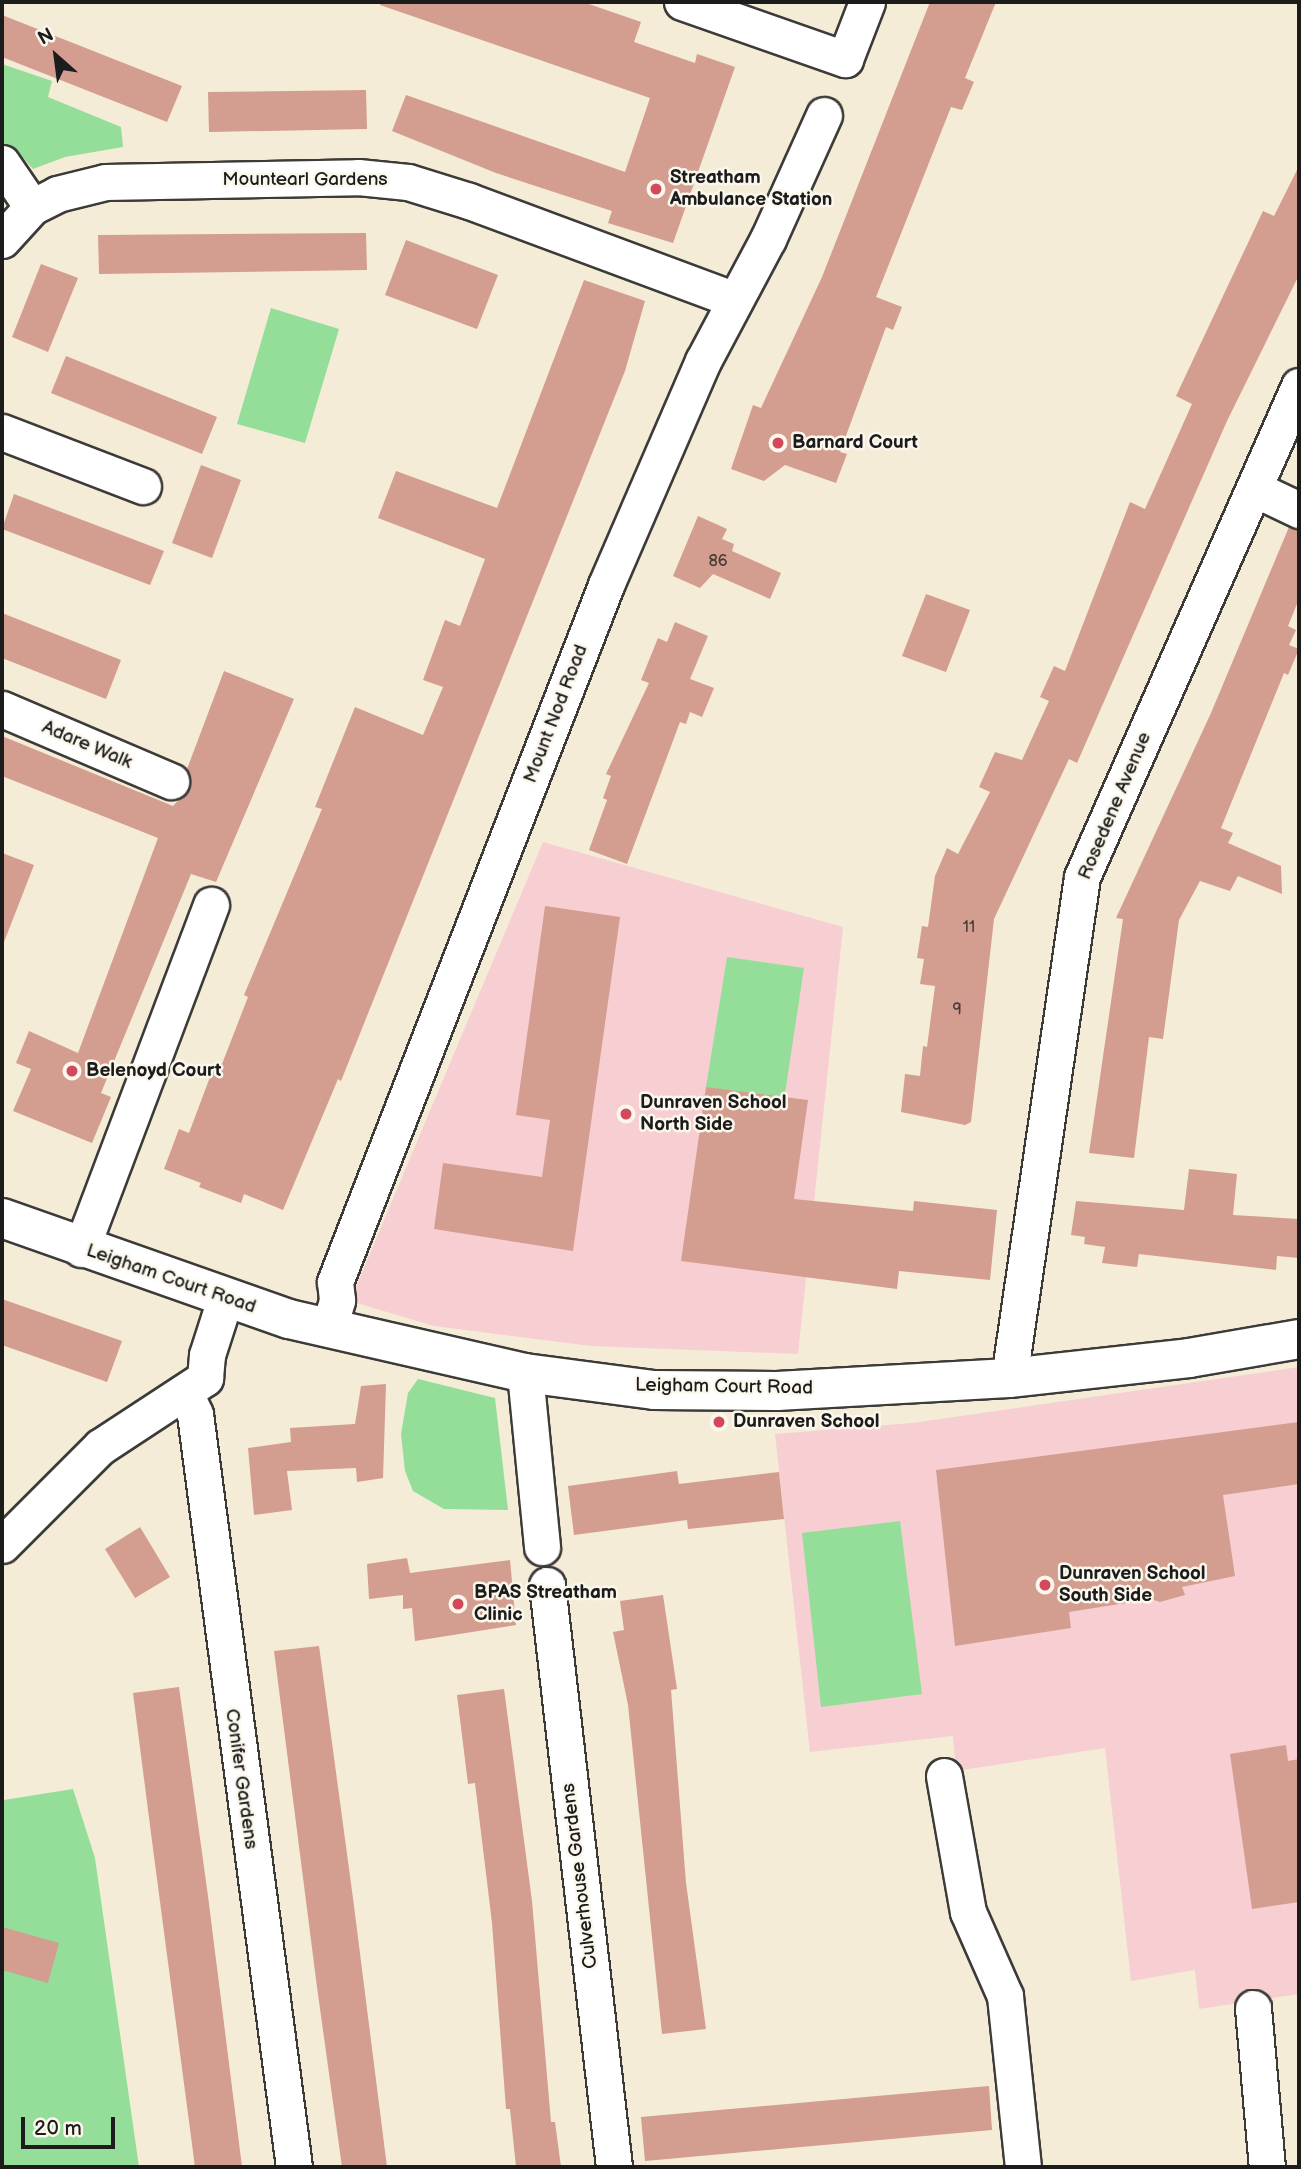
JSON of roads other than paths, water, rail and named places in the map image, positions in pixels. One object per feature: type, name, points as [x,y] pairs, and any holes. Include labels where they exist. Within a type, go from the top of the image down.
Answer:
[{"type":"street","points":[[682,2],[845,59],[867,2]]},
{"type":"street","name":"Mount Nod Road","points":[[329,1327],[337,1300],[335,1282],[607,585],[733,299],[768,239],[824,115]]},
{"type":"street","points":[[2,163],[32,207]]},
{"type":"street","name":"Mountearl Gardens","points":[[2,240],[32,207],[57,194],[105,182],[385,179],[469,201],[733,299]]},
{"type":"street","name":"Rosedene Avenue","points":[[1009,1378],[1082,877],[1299,386]]},
{"type":"street","points":[[2,432],[143,486]]},
{"type":"street","points":[[1255,489],[1299,510]]},
{"type":"street","name":"Adare Walk","points":[[2,709],[171,781]]},
{"type":"street","points":[[81,1249],[211,905]]},
{"type":"street","name":"Leigham Court Road","points":[[2,1218],[81,1249],[225,1299],[329,1327],[525,1373],[654,1390],[777,1391],[1009,1378],[1189,1358],[1299,1339]]},
{"type":"street","points":[[2,1545],[100,1447],[195,1385],[225,1299]]},
{"type":"street","points":[[525,1373],[542,1547]]},
{"type":"street","name":"Conifer Gardens","points":[[195,1385],[195,1414],[294,2167]]},
{"type":"street","name":"Culverhouse Gardens","points":[[547,1585],[614,2167]]},
{"type":"street","points":[[944,1776],[968,1912],[1005,1996],[1023,2167]]},
{"type":"street","points":[[1253,2008],[1260,2166]]},
{"type":"place","name":"Streatham Ambulance Station","points":[[656,189]]},
{"type":"place","name":"Barnard Court","points":[[778,443]]},
{"type":"place","name":"Belenoyd Court","points":[[72,1071]]},
{"type":"place","name":"Dunraven School North Side","points":[[626,1114]]},
{"type":"place","name":"Dunraven School","points":[[719,1422]]},
{"type":"place","name":"Dunraven School South Side","points":[[1045,1585]]},
{"type":"place","name":"BPAS Streatham Clinic","points":[[458,1604]]}]
